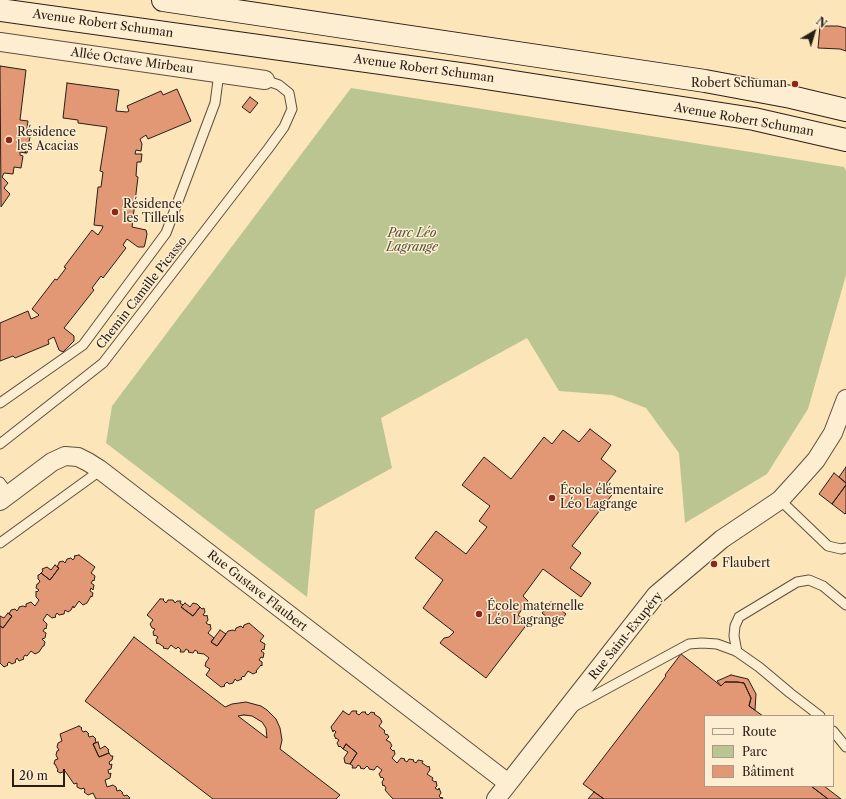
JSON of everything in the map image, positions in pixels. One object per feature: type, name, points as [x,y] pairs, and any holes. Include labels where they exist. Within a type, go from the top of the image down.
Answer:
[{"type":"main road","points":[[163,0],[706,81],[791,97],[846,110]]},
{"type":"main road","name":"Avenue Robert Schuman","points":[[0,10],[467,75],[754,119],[843,141]]},
{"type":"street","name":"Allée Octave Mirbeau","points":[[0,42],[265,80]]},
{"type":"street","name":"Rue Saint-Exupéry","points":[[496,799],[656,595],[722,539],[780,500],[840,435],[846,399]]},
{"type":"street","name":"Rue Gustave Flaubert","points":[[3,492],[52,462],[65,456],[78,457],[99,469],[508,783]]},
{"type":"lane","points":[[0,403],[83,345],[166,233],[215,102],[219,73]]},
{"type":"lane","name":"Chemin Camille Picasso","points":[[0,444],[103,363],[268,149],[284,127],[292,109],[289,93],[279,85],[265,80]]},
{"type":"lane","points":[[0,543],[94,475],[99,469]]},
{"type":"lane","points":[[780,500],[828,546],[841,549],[846,548]]},
{"type":"lane","points":[[737,652],[734,636],[735,626],[739,618],[797,582],[809,580],[823,586],[846,605]]},
{"type":"lane","points":[[567,710],[689,644],[702,643],[716,644],[737,652],[760,667],[819,715]]},
{"type":"lane","points":[[834,732],[846,747]]},
{"type":"green space","name":"Parc Léo Lagrange","points":[[351,88],[844,167],[846,171],[846,275],[808,409],[767,474],[685,523],[679,453],[646,408],[612,395],[559,391],[527,338],[381,418],[392,468],[315,510],[307,597],[106,443],[112,406]]},
{"type":"building","points":[[820,26],[838,26],[846,28],[846,51],[840,49],[818,48]]},
{"type":"building","name":"Résidence les Acacias","points":[[0,66],[26,70],[20,120],[28,121],[26,136],[19,135],[17,143],[26,145],[25,153],[20,152],[20,155],[23,156],[21,168],[14,167],[13,174],[4,173],[2,177],[8,183],[4,188],[10,194],[1,207]]},
{"type":"building","name":"Résidence les Tilleuls","points":[[67,83],[119,90],[116,111],[127,112],[129,111],[127,106],[161,91],[163,95],[177,89],[191,121],[148,139],[146,135],[140,139],[142,144],[141,151],[136,150],[135,154],[142,154],[141,162],[137,162],[136,176],[138,177],[132,227],[146,230],[147,234],[145,244],[144,247],[138,247],[127,239],[123,245],[126,248],[103,278],[101,276],[92,288],[94,290],[64,328],[74,336],[74,341],[63,352],[59,350],[54,337],[48,340],[49,344],[15,358],[13,356],[0,361],[0,323],[28,311],[31,319],[38,316],[39,315],[32,309],[55,279],[57,280],[66,268],[64,267],[92,230],[98,235],[103,226],[94,225],[98,187],[101,187],[103,172],[100,171],[107,127],[78,123],[78,120],[63,118]]},
{"type":"building","points":[[250,97],[258,103],[250,113],[242,107]]},
{"type":"building","points":[[19,135],[30,137],[27,153],[25,153],[26,145],[17,143]]},
{"type":"building","points":[[590,429],[611,445],[601,459],[616,471],[606,484],[615,491],[572,546],[581,553],[570,568],[591,583],[581,597],[543,569],[523,596],[528,601],[518,615],[528,623],[486,678],[440,643],[444,638],[449,637],[454,632],[423,608],[443,580],[415,558],[436,531],[466,554],[487,527],[479,521],[490,506],[462,485],[484,457],[511,479],[544,437],[552,444],[563,430],[579,442]]},
{"type":"building","points":[[846,467],[846,483],[839,477]]},
{"type":"building","points":[[834,473],[846,483],[846,485],[832,504],[819,494]]},
{"type":"building","points":[[846,485],[846,513],[845,514],[832,504]]},
{"type":"building","points":[[79,555],[95,567],[91,573],[95,576],[94,581],[93,580],[91,583],[94,585],[93,590],[91,588],[90,591],[93,593],[92,597],[91,596],[87,603],[83,605],[79,601],[74,608],[73,606],[68,612],[65,610],[64,614],[59,615],[57,613],[55,616],[56,617],[52,618],[47,614],[43,620],[47,624],[46,629],[45,628],[43,631],[46,633],[45,638],[42,639],[45,642],[44,646],[39,652],[35,654],[31,651],[27,656],[25,655],[23,658],[24,659],[19,661],[17,658],[15,661],[16,662],[12,664],[9,662],[7,664],[8,665],[4,667],[0,663],[0,626],[3,628],[12,616],[9,614],[11,610],[15,609],[17,611],[19,607],[26,607],[26,604],[31,602],[35,606],[39,600],[36,597],[36,591],[37,592],[39,590],[36,588],[37,584],[40,581],[38,579],[38,575],[41,573],[50,580],[59,568],[57,567],[59,562],[63,561],[65,563],[67,559],[71,558],[73,560],[75,557],[74,556]]},
{"type":"building","points":[[55,565],[59,568],[50,580],[41,573],[43,571],[42,569],[47,567],[51,570]]},
{"type":"building","points":[[160,599],[164,599],[163,600],[166,603],[168,600],[173,600],[175,603],[177,601],[181,601],[180,603],[183,605],[181,607],[193,616],[200,607],[202,609],[204,608],[205,612],[203,615],[207,615],[208,620],[206,623],[209,625],[210,624],[211,629],[208,633],[214,638],[211,642],[217,646],[228,631],[235,631],[236,628],[241,626],[243,628],[244,625],[249,623],[264,636],[260,641],[265,644],[264,650],[263,649],[261,651],[264,653],[263,658],[261,657],[259,660],[262,662],[262,666],[261,665],[256,671],[257,672],[253,674],[248,671],[244,677],[243,676],[241,678],[242,679],[237,681],[235,679],[233,683],[229,684],[227,682],[224,685],[225,686],[221,687],[206,675],[210,669],[205,666],[209,658],[204,654],[197,653],[198,652],[195,650],[193,653],[188,652],[189,651],[186,649],[184,652],[180,652],[181,650],[178,647],[176,649],[171,645],[168,649],[163,648],[164,647],[158,643],[157,644],[156,640],[158,637],[155,635],[154,636],[153,632],[155,629],[152,628],[150,624],[153,620],[147,615]]},
{"type":"building","points":[[551,602],[566,614],[557,625],[542,613]]},
{"type":"building","points":[[185,603],[190,607],[193,603],[200,607],[193,616],[181,607]]},
{"type":"building","points":[[8,613],[12,616],[3,628],[0,626],[0,616],[4,618]]},
{"type":"building","points":[[220,630],[226,634],[217,646],[211,642]]},
{"type":"building","points":[[134,637],[225,707],[232,704],[246,702],[261,706],[267,710],[276,719],[280,728],[282,740],[280,749],[340,795],[336,799],[213,799],[85,701]],"holes":[[[238,716],[252,716],[262,722],[266,728],[267,738]]]},
{"type":"building","points":[[681,654],[721,686],[725,682],[744,683],[751,698],[749,706],[762,715],[704,715],[704,787],[812,787],[828,799],[604,799],[583,784],[666,676],[665,675]]},
{"type":"building","points":[[731,675],[748,679],[756,694],[755,710],[749,706],[751,698],[744,683],[725,682],[721,686],[717,681]]},
{"type":"building","points":[[343,711],[349,715],[352,711],[357,711],[356,713],[359,715],[362,712],[366,712],[365,713],[368,715],[371,712],[375,713],[374,714],[380,718],[382,722],[379,726],[389,737],[386,740],[390,742],[392,746],[390,748],[393,751],[394,750],[395,754],[392,758],[397,763],[401,758],[405,759],[404,760],[407,762],[409,759],[414,760],[413,761],[416,763],[418,760],[423,761],[422,763],[428,767],[429,766],[430,770],[427,774],[433,778],[432,780],[435,782],[436,781],[437,786],[435,788],[438,790],[439,788],[441,793],[439,796],[443,799],[393,799],[385,790],[386,788],[384,785],[383,786],[382,782],[384,779],[382,777],[381,778],[379,774],[382,770],[377,766],[374,770],[369,769],[367,766],[364,769],[360,768],[361,767],[358,765],[356,768],[352,768],[353,766],[350,764],[357,753],[346,744],[343,749],[340,746],[339,747],[337,743],[339,740],[336,739],[334,735],[336,732],[334,730],[333,732],[331,727]]},
{"type":"building","points":[[79,726],[82,728],[81,729],[83,732],[86,731],[89,734],[89,737],[93,736],[96,739],[96,742],[93,744],[99,757],[109,753],[113,756],[112,760],[109,762],[110,765],[112,764],[111,769],[108,770],[109,774],[111,773],[110,778],[105,780],[107,787],[113,785],[116,787],[117,791],[120,790],[124,796],[127,795],[130,798],[129,799],[96,799],[93,793],[88,795],[84,792],[84,788],[81,789],[77,787],[77,783],[74,784],[65,771],[60,773],[57,771],[58,770],[54,764],[55,760],[58,759],[56,755],[57,751],[59,750],[57,747],[58,743],[62,741],[60,734]]},
{"type":"building","points":[[98,742],[100,749],[105,746],[109,750],[109,753],[99,757],[93,744]]},
{"type":"building","points":[[346,744],[357,753],[350,764],[345,763],[344,758],[348,752],[343,749]]},
{"type":"building","points":[[812,787],[825,787],[841,799],[828,799]]},
{"type":"building","points":[[594,792],[604,799],[588,799]]},
{"type":"place","name":"Robert Schuman","points":[[795,84]]},
{"type":"place","name":"Résidence les Acacias","points":[[9,140]]},
{"type":"place","name":"Résidence les Tilleuls","points":[[115,212]]},
{"type":"place","name":"École élémentaire Léo Lagrange","points":[[552,498]]},
{"type":"place","name":"Flaubert","points":[[714,564]]},
{"type":"place","name":"École maternelle Léo Lagrange","points":[[479,614]]}]
